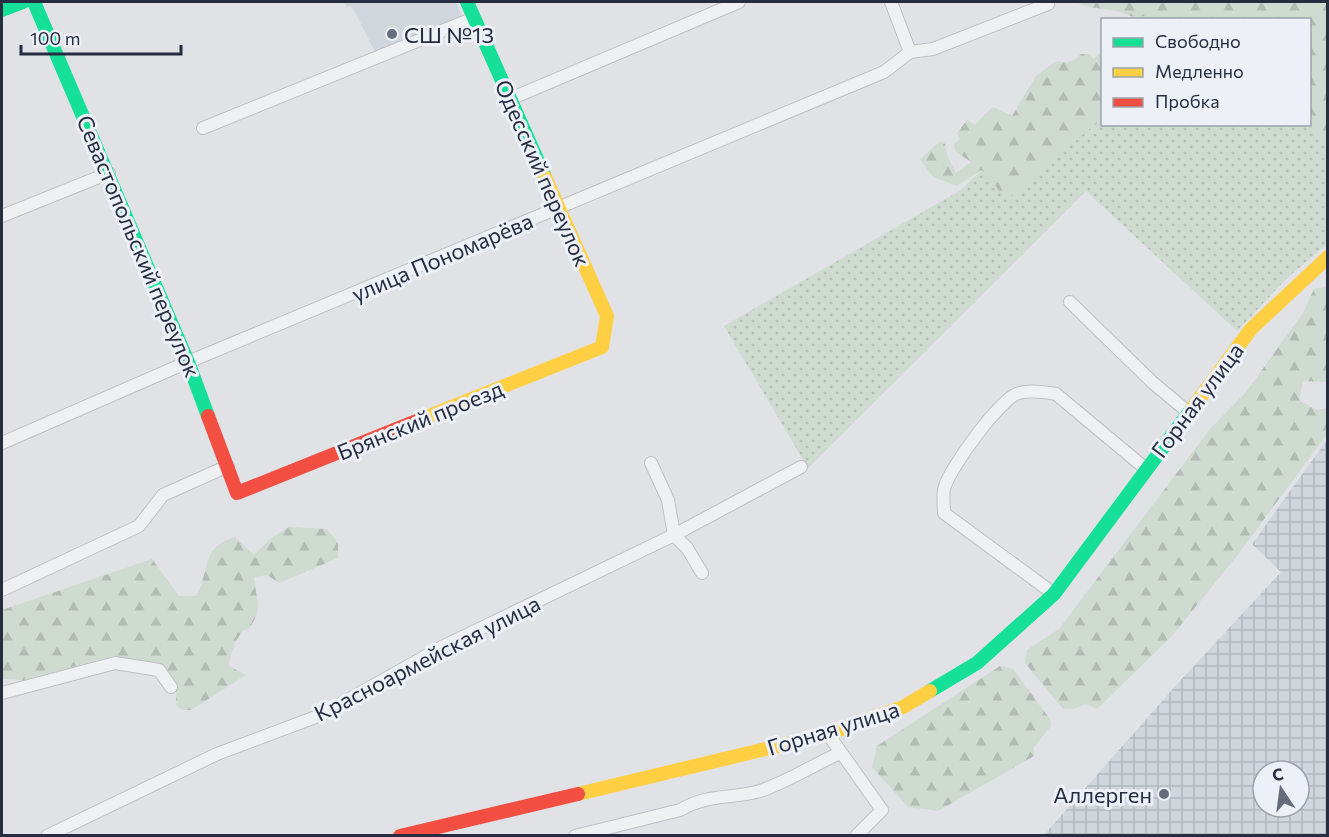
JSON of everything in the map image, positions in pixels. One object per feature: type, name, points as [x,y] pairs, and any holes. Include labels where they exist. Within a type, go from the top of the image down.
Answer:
[{"type":"street","points":[[2,10],[23,2]]},
{"type":"street","name":"Севастопольский переулок","points":[[34,2],[188,362],[237,493]]},
{"type":"street","name":"Одесский переулок","points":[[467,2],[607,316],[603,347]]},
{"type":"street","points":[[510,99],[739,2]]},
{"type":"street","points":[[891,2],[910,52]]},
{"type":"street","name":"улица Пономарёва","points":[[2,443],[188,362],[884,72],[910,52],[933,49],[1048,4]]},
{"type":"street","points":[[203,128],[474,18]]},
{"type":"street","points":[[2,216],[109,173]]},
{"type":"street","name":"Горная улица","points":[[408,834],[828,734],[903,708],[977,663],[1054,594],[1251,328],[1328,257]]},
{"type":"street","points":[[1070,302],[1152,382],[1188,412]]},
{"type":"street","name":"Брянский проезд","points":[[237,493],[603,347]]},
{"type":"street","points":[[1054,594],[944,513],[944,487],[968,446],[1000,406],[1017,393],[1056,394],[1146,469]]},
{"type":"street","points":[[651,463],[668,500],[674,535],[687,548],[702,573]]},
{"type":"street","points":[[2,590],[139,526],[164,495],[228,466]]},
{"type":"street","name":"Красноармейская улица","points":[[47,836],[217,754],[321,715],[442,646],[674,535],[801,467]]},
{"type":"street","points":[[2,693],[115,663],[159,670],[171,687]]},
{"type":"street","points":[[828,734],[882,810],[856,836]]},
{"type":"street","name":"Горная улица","points":[[575,836],[680,810],[694,802],[720,795],[756,792],[840,753]]},
{"type":"shaded area","name":"СШ №13","points":[[344,2],[456,2],[462,17],[375,52],[356,14],[351,6],[346,7]]},
{"type":"shaded area","name":"Аллерген","points":[[1327,440],[1327,835],[1044,835],[1179,682],[1281,572],[1252,544]]},
{"type":"green space","points":[[1075,2],[1327,2],[1327,150],[1311,125],[1311,18],[1168,18],[1089,7]]},
{"type":"green space","points":[[1099,2],[1327,2],[1327,244],[1287,278],[1237,331],[1086,191],[808,468],[724,326],[961,190],[1101,53],[1101,126],[1311,126],[1311,18],[1134,18]]},
{"type":"green space","points":[[1081,54],[1089,54],[1101,68],[1101,118],[1006,200],[994,184],[995,179],[981,170],[957,186],[933,177],[920,159],[940,141],[945,144],[948,158],[956,173],[971,162],[955,151],[954,145],[960,139],[957,133],[967,120],[975,125],[993,107],[1012,116],[1036,76],[1056,61],[1070,62]]},
{"type":"green space","points":[[1326,287],[1327,382],[1303,381],[1299,400],[1316,410],[1327,408],[1327,434],[1240,552],[1172,636],[1097,709],[1086,704],[1073,709],[1063,709],[1025,663],[1027,650],[1059,629],[1210,429],[1246,392],[1303,313],[1314,289]]},
{"type":"green space","points":[[289,527],[327,529],[338,543],[338,558],[279,583],[267,575],[254,577],[258,609],[249,629],[244,630],[235,642],[229,666],[246,675],[191,710],[182,710],[176,705],[176,687],[161,666],[113,656],[23,680],[2,679],[2,610],[152,559],[179,596],[196,596],[201,587],[208,561],[216,547],[235,537],[254,555],[269,540]]},
{"type":"green space","points":[[1000,666],[1013,669],[1050,719],[1051,726],[1034,747],[1034,756],[938,811],[908,807],[872,767],[877,746]]},
{"type":"traffic: fast","points":[[2,10],[23,2]]},
{"type":"traffic: fast","points":[[34,2],[188,362],[208,416]]},
{"type":"traffic: fast","points":[[467,2],[545,177]]},
{"type":"traffic: fast","points":[[930,691],[977,663],[1054,594],[1191,410]]},
{"type":"traffic: slow","points":[[419,420],[602,347],[607,316],[545,177]]},
{"type":"traffic: slow","points":[[1191,410],[1251,329],[1328,257]]},
{"type":"traffic: slow","points":[[578,794],[828,734],[903,707],[930,691]]},
{"type":"traffic: jam","points":[[208,416],[237,493],[419,420]]},
{"type":"traffic: jam","points":[[400,836],[578,794]]},
{"type":"place","name":"СШ №13","points":[[392,34]]},
{"type":"place","name":"Аллерген","points":[[1164,794]]}]
